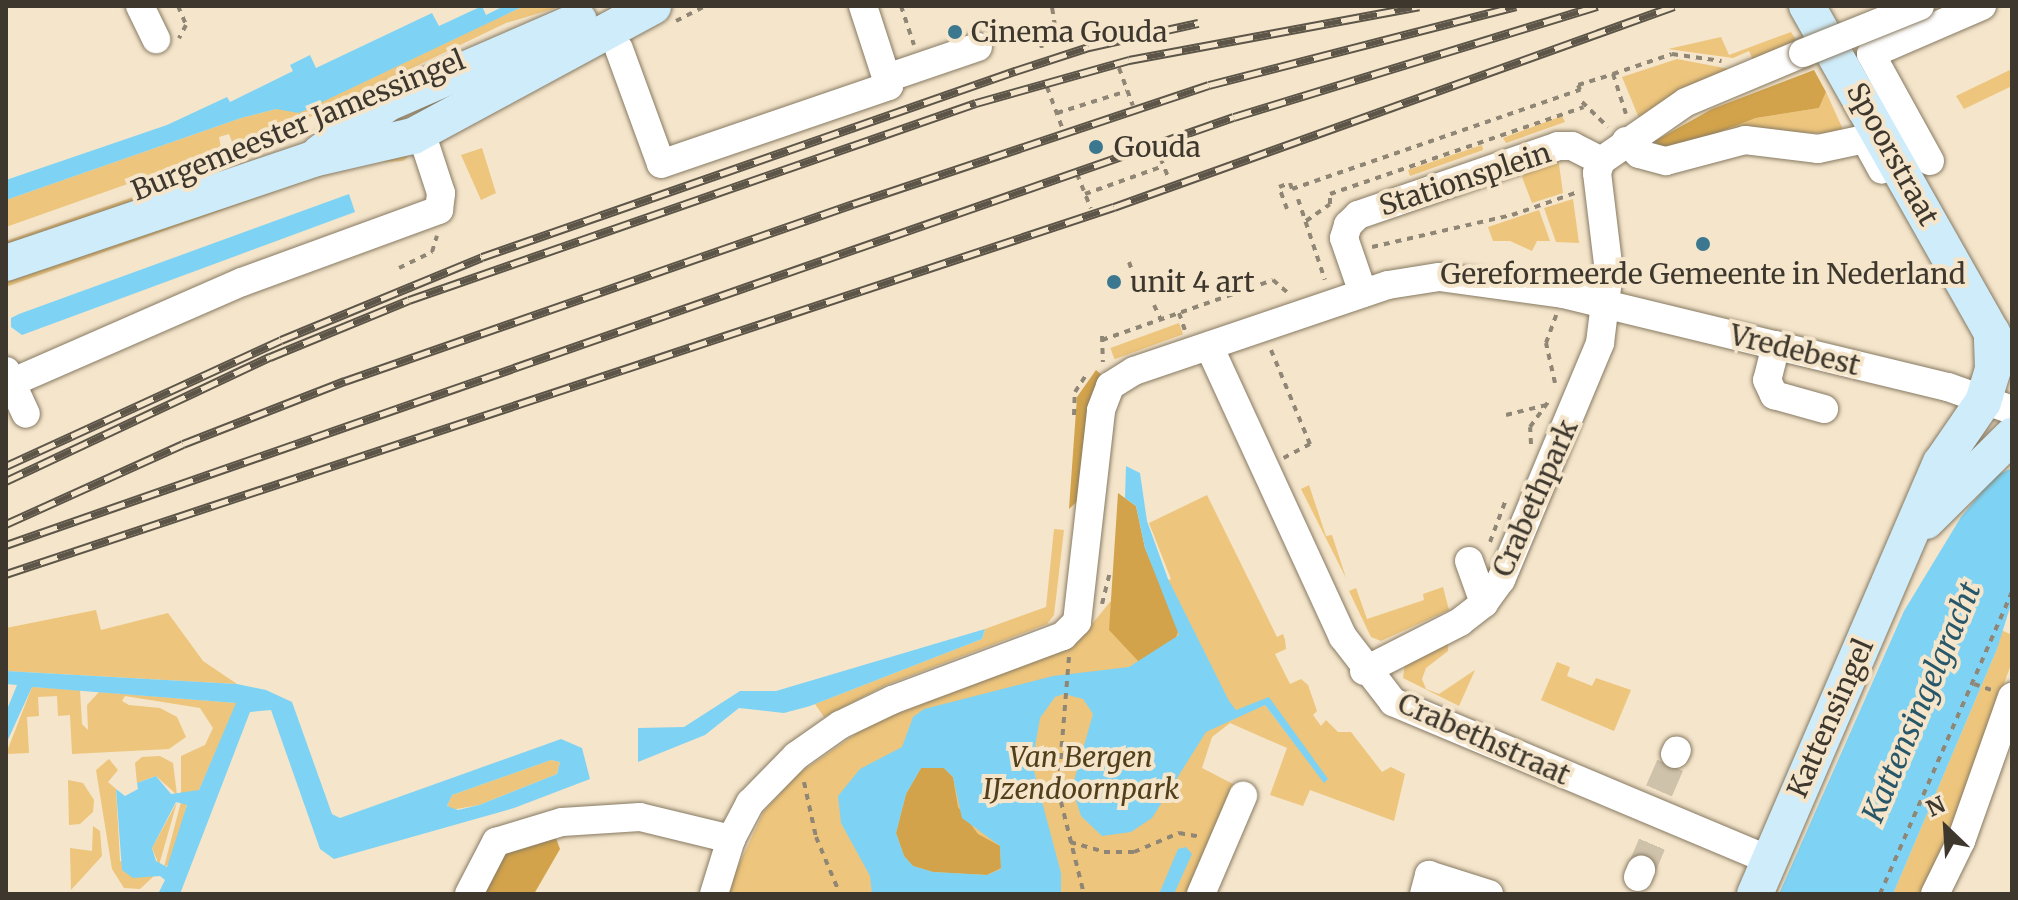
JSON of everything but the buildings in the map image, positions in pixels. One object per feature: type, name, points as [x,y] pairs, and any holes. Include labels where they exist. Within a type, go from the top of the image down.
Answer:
[{"type":"main road","name":"Burgemeester Jamessingel","points":[[6,263],[312,142],[495,53],[611,6]]},
{"type":"main road","name":"Burgemeester Jamessingel","points":[[312,142],[417,134],[653,6]]},
{"type":"main road","name":"Spoorstraat","points":[[1807,6],[1993,325]]},
{"type":"main road","points":[[495,53],[508,72],[503,88]]},
{"type":"main road","points":[[405,96],[395,113],[396,122],[417,134]]},
{"type":"main road","points":[[1993,325],[2012,370]]},
{"type":"main road","points":[[1993,325],[1993,369],[2002,402]]},
{"type":"main road","name":"Kattensingel","points":[[1755,894],[1941,463],[2002,402]]},
{"type":"main road","name":"Kattensingel","points":[[1906,543],[2012,436]]},
{"type":"street","points":[[140,6],[156,39]]},
{"type":"street","points":[[624,59],[661,164],[889,86],[863,6]]},
{"type":"street","points":[[714,894],[731,839],[750,803],[796,756],[840,725],[892,700],[1063,636],[1077,622],[1083,603],[1101,410],[1110,386],[1134,371],[1333,302],[1439,277],[1563,294],[1604,305],[1609,272],[1600,174],[1626,141],[1686,102],[1920,6]]},
{"type":"street","name":"Spoorstraat","points":[[1918,148],[1871,54],[1982,6]]},
{"type":"street","points":[[887,78],[978,47]]},
{"type":"street","points":[[26,414],[14,374],[242,282],[439,210],[441,193],[417,134]]},
{"type":"street","name":"Spoorstraat","points":[[1626,141],[1639,154],[1666,161],[1745,140],[1818,149],[1865,139],[1939,275],[1993,325]]},
{"type":"street","name":"Stationsplein","points":[[1363,293],[1344,232],[1358,215],[1558,146],[1572,146],[1600,174]]},
{"type":"street","name":"Vredebest","points":[[1604,305],[2002,402]]},
{"type":"street","name":"Crabethpark","points":[[1364,671],[1460,622],[1484,603],[1501,580],[1559,411],[1600,343],[1604,305]]},
{"type":"street","points":[[1776,345],[1767,380],[1774,395],[1824,409]]},
{"type":"street","name":"Crabethstraat","points":[[1209,346],[1264,468],[1364,671],[1393,702],[1657,813],[1722,852],[1768,860]]},
{"type":"street","points":[[1469,561],[1484,603]]},
{"type":"street","points":[[1935,894],[1961,841],[2012,697]]},
{"type":"street","points":[[1201,894],[1243,796]]},
{"type":"street","points":[[469,894],[496,842],[562,822],[640,817],[731,839]]},
{"type":"street","points":[[1424,894],[1429,875],[1489,894]]},
{"type":"path","points":[[901,6],[922,66]]},
{"type":"path","points":[[1052,6],[1059,37]]},
{"type":"path","points":[[1042,48],[1037,33],[1055,26]]},
{"type":"path","points":[[1287,209],[1279,187],[1290,183],[1292,189],[1580,90],[1578,85],[1680,53],[1743,60],[1750,75]]},
{"type":"path","points":[[1119,68],[1133,106]]},
{"type":"path","points":[[1613,74],[1627,111]]},
{"type":"path","points":[[1047,87],[1063,130]]},
{"type":"path","points":[[1057,113],[1127,91]]},
{"type":"path","points":[[1306,221],[1330,204],[1330,194],[1583,104],[1626,141]]},
{"type":"path","name":"Burgemeester Jamessingel","points":[[268,143],[312,142]]},
{"type":"path","points":[[1156,147],[1169,180]]},
{"type":"path","points":[[1085,194],[1163,166]]},
{"type":"path","points":[[1077,174],[1091,208]]},
{"type":"path","points":[[1320,264],[1349,254],[1512,215],[1600,174]]},
{"type":"path","points":[[1298,199],[1333,302]]},
{"type":"path","points":[[1129,262],[1136,282],[1146,280]]},
{"type":"path","points":[[1559,411],[1546,343],[1563,294]]},
{"type":"path","points":[[1154,305],[1161,320]]},
{"type":"path","points":[[1261,328],[1310,444],[1264,468]]},
{"type":"path","points":[[1506,415],[1559,411]]},
{"type":"path","points":[[1527,457],[1530,427],[1559,411]]},
{"type":"path","points":[[1501,580],[1489,535],[1508,496]]},
{"type":"path","points":[[1880,894],[2012,592]]},
{"type":"path","points":[[1070,672],[1065,697],[1058,790],[1084,894]]},
{"type":"path","points":[[1974,684],[1980,687]]},
{"type":"path","points":[[796,756],[816,837],[840,894]]},
{"type":"path","points":[[1070,842],[1104,852],[1134,852],[1179,833],[1223,843]]},
{"type":"green space","points":[[524,6],[563,6],[506,23],[287,128],[234,147],[229,134],[219,137],[221,148],[215,153],[6,227],[6,200],[241,118],[276,109],[306,109]]},
{"type":"green space","points":[[1791,32],[1796,40],[1792,44],[1754,62],[1749,51],[1733,58],[1668,49],[1721,37],[1729,55]]},
{"type":"green space","points":[[1677,59],[1735,70],[1639,118],[1622,77]]},
{"type":"green space","points":[[2012,69],[2012,86],[1964,109],[1956,96]]},
{"type":"green space","points":[[1826,92],[1845,134],[1725,130],[1756,118],[1819,108]]},
{"type":"green space","points":[[1562,116],[1565,122],[1506,143],[1503,138]]},
{"type":"green space","points":[[1482,145],[1483,150],[1410,176],[1408,170]]},
{"type":"green space","points":[[399,147],[408,157],[403,161],[362,163],[316,177],[6,287],[6,276],[287,178]]},
{"type":"green space","points":[[482,148],[496,193],[481,200],[461,155]]},
{"type":"green space","points":[[1558,157],[1563,193],[1532,203],[1522,177],[1532,165]]},
{"type":"green space","points":[[220,167],[230,169],[6,252],[6,241]]},
{"type":"green space","points":[[1573,199],[1579,243],[1556,242],[1544,208]]},
{"type":"green space","points":[[1539,210],[1550,241],[1537,241],[1532,251],[1510,241],[1493,241],[1488,227]]},
{"type":"green space","points":[[1179,323],[1183,334],[1115,359],[1110,348]]},
{"type":"green space","points":[[1309,485],[1326,536],[1332,535],[1346,578],[1301,489]]},
{"type":"green space","name":"Van Bergen IJzendoornpark","points":[[1207,495],[1277,637],[1283,634],[1286,649],[1275,654],[1290,684],[1301,679],[1308,685],[1317,711],[1313,715],[1321,726],[1326,720],[1338,732],[1351,732],[1382,772],[1391,767],[1405,774],[1394,821],[1310,790],[1303,806],[1270,795],[1287,748],[1230,723],[1212,737],[1202,768],[1239,787],[1194,894],[725,894],[764,811],[798,774],[870,724],[1053,654],[1084,634],[1110,602],[1171,579],[1149,523]],"holes":[[[1269,698],[1324,782],[1265,705],[1237,710]]]},
{"type":"green space","points":[[1054,529],[1064,530],[1054,615],[1047,624],[886,685],[824,717],[815,704],[982,639],[985,629],[1046,607]]},
{"type":"green space","points":[[1443,587],[1449,610],[1381,641],[1371,637],[1349,591],[1356,588],[1367,619],[1424,600],[1423,594]]},
{"type":"green space","points":[[96,610],[101,630],[168,613],[203,661],[237,684],[6,671],[6,628]]},
{"type":"green space","points":[[1999,629],[2012,635],[2012,662],[1926,894],[1893,894],[1997,649]]},
{"type":"green space","points":[[1448,642],[1448,651],[1426,668],[1422,679],[1426,689],[1439,694],[1475,670],[1459,706],[1403,678],[1405,663]]},
{"type":"green space","points":[[1557,662],[1570,667],[1567,676],[1592,686],[1596,678],[1631,690],[1614,731],[1541,700]]},
{"type":"green space","points":[[32,687],[80,690],[82,724],[88,730],[87,705],[99,692],[237,703],[199,790],[181,796],[181,756],[205,745],[213,728],[200,708],[125,696],[122,701],[129,705],[160,708],[177,717],[186,737],[169,749],[72,754],[70,715],[58,716],[57,696],[38,697],[39,716],[27,717],[29,753],[6,754]]},
{"type":"green space","points":[[160,756],[173,763],[177,795],[156,776],[137,783],[135,763],[142,757]]},
{"type":"green space","points":[[109,759],[118,770],[108,782],[116,789],[120,861],[156,874],[140,889],[124,888],[112,869],[96,770]]},
{"type":"green space","points":[[551,760],[560,762],[557,774],[479,805],[451,810],[447,806],[452,795]]},
{"type":"green space","points":[[68,780],[83,783],[94,800],[93,812],[80,824],[69,825]]},
{"type":"green space","points":[[177,802],[159,865],[152,848]]},
{"type":"green space","points":[[181,802],[187,804],[172,863],[164,867]]},
{"type":"green space","points":[[93,826],[100,831],[102,856],[71,890],[70,848],[92,851]]},
{"type":"shaded area","points":[[1814,70],[1826,92],[1819,108],[1756,118],[1672,150],[1663,151],[1655,141],[1712,109]]},
{"type":"shaded area","points":[[1096,370],[1105,378],[1084,495],[1069,509],[1077,397]]},
{"type":"shaded area","points":[[1118,493],[1136,506],[1145,548],[1179,629],[1175,640],[1140,663],[1109,630]]},
{"type":"shaded area","points":[[921,768],[944,768],[953,777],[958,807],[978,834],[1000,846],[1001,868],[987,875],[933,872],[913,866],[904,856],[896,833],[906,794]]},
{"type":"shaded area","points":[[553,830],[560,849],[534,894],[481,894],[494,859]]},
{"type":"water","points":[[482,6],[486,15],[504,6],[524,6],[299,113],[276,109],[241,118],[6,200],[6,180],[167,125],[227,97],[230,102],[293,71],[290,65],[310,55],[316,68],[432,13],[439,26]]},
{"type":"water","points":[[349,194],[355,212],[22,335],[11,327],[11,318],[19,314]]},
{"type":"water","points":[[1126,466],[1140,473],[1147,521],[1168,579],[1229,701],[1236,710],[1269,697],[1328,779],[1324,783],[1265,705],[1206,732],[1152,818],[1131,832],[1102,836],[1081,816],[1072,788],[1093,714],[1083,699],[1064,694],[1055,697],[1040,718],[1032,764],[1061,873],[1061,894],[872,894],[870,876],[841,823],[838,796],[860,769],[902,747],[913,717],[924,709],[1053,676],[1129,667],[1179,635],[1145,548],[1136,506],[1125,498]],"holes":[[[921,768],[944,768],[953,777],[962,818],[1000,846],[1001,869],[987,875],[933,872],[913,866],[904,856],[896,833],[906,794]]]},
{"type":"water","name":"Kattensingelgracht","points":[[2012,468],[2012,601],[1997,649],[1893,894],[1779,894],[1904,611],[1961,517],[1995,476]]},
{"type":"water","points":[[985,629],[982,639],[810,706],[784,713],[739,708],[705,735],[638,762],[638,728],[684,727],[740,691],[776,691]]},
{"type":"water","points":[[6,671],[237,684],[266,690],[292,702],[332,814],[340,818],[561,739],[582,748],[590,779],[514,808],[334,859],[320,849],[271,710],[250,712],[180,894],[158,894],[165,880],[160,876],[133,878],[122,870],[116,789],[125,796],[138,789],[137,783],[156,776],[171,794],[199,790],[236,703],[32,687],[6,744],[6,712],[17,685],[6,684]],"holes":[[[551,760],[560,762],[557,774],[479,805],[458,810],[447,806],[452,795]],[[176,802],[187,805],[167,867],[156,861],[152,848]]]},
{"type":"water","points":[[1186,847],[1192,854],[1174,894],[1159,894],[1178,849]]},
{"type":"tunnel","points":[[1659,791],[1675,754]]},
{"type":"tunnel","points":[[1641,870],[1656,835]]},
{"type":"railway","points":[[6,481],[270,357],[409,300],[976,103],[1129,60],[1419,6]]},
{"type":"railway","points":[[6,524],[183,444],[345,381],[853,204],[1209,85],[1516,6]]},
{"type":"railway","points":[[6,545],[1234,117],[1597,6]]},
{"type":"railway","points":[[6,574],[1114,207],[1674,6]]},
{"type":"railway","points":[[6,466],[281,340],[482,257],[1015,71],[1089,47],[1198,23]]},
{"type":"place","name":"Cinema Gouda","points":[[955,32]]},
{"type":"place","name":"Gouda","points":[[1096,147]]},
{"type":"place","name":"Gereformeerde Gemeente in Nederland","points":[[1703,244]]},
{"type":"place","name":"unit 4 art","points":[[1114,282]]}]
